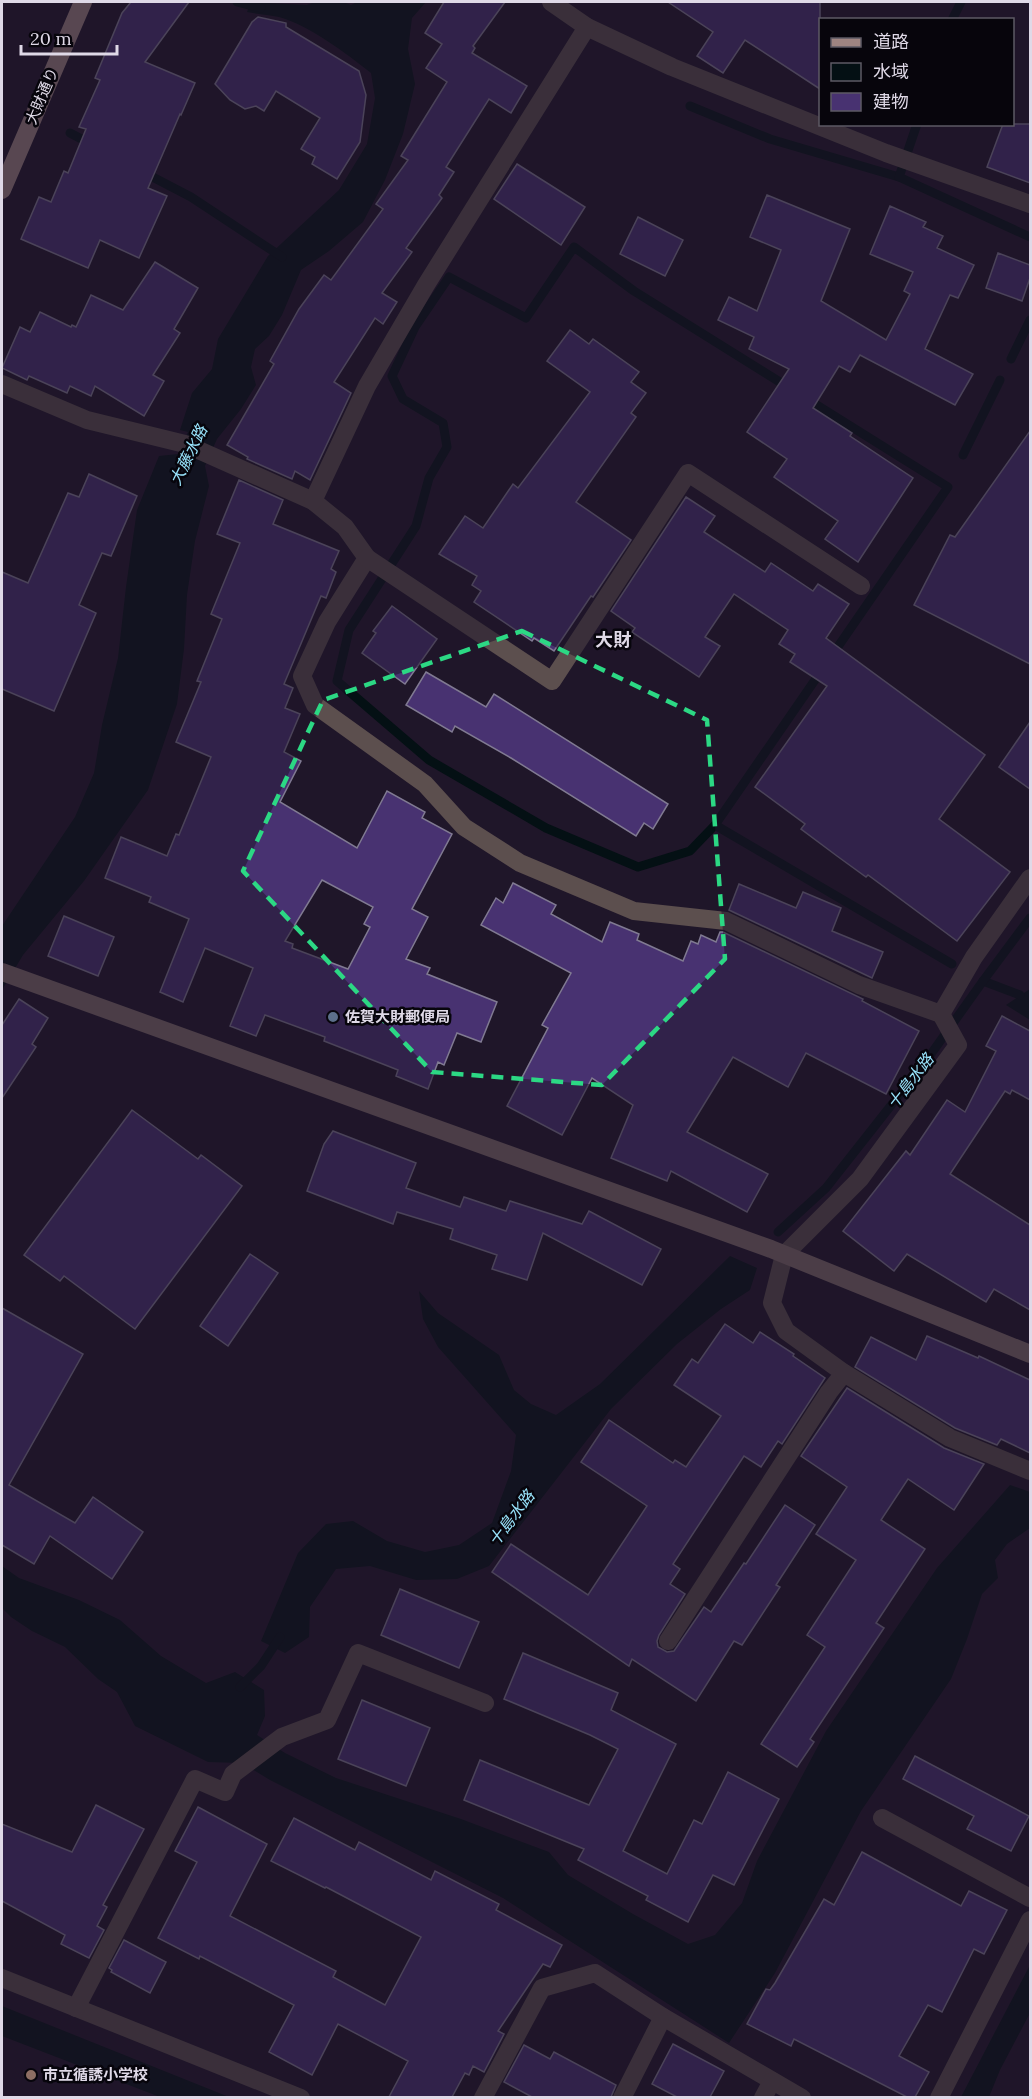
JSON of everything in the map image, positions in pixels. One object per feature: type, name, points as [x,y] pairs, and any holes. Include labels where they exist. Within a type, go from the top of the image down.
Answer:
[{"type":"main road","name":"大財通り","points":[[2,190],[83,2]]},
{"type":"street","points":[[551,2],[587,27],[672,67],[886,153],[1030,204]]},
{"type":"street","points":[[312,501],[367,386],[426,285],[587,27]]},
{"type":"street","points":[[2,384],[87,420],[185,444],[312,501],[345,527],[373,562],[552,681],[688,473],[861,586]]},
{"type":"street","points":[[373,562],[327,622],[302,676],[315,705],[425,784],[464,827],[520,863],[634,911],[726,921],[859,985],[941,1014],[958,1046],[860,1179],[784,1255],[772,1303],[786,1331],[844,1373],[950,1438],[1030,1471]]},
{"type":"street","points":[[941,1014],[974,957],[1030,878]]},
{"type":"street","points":[[2,972],[784,1255],[1030,1354]]},
{"type":"street","points":[[668,1641],[829,1392],[844,1373]]},
{"type":"street","points":[[76,2008],[195,1779],[225,1792],[233,1774],[282,1737],[327,1720],[358,1653],[485,1703]]},
{"type":"street","points":[[882,1818],[1030,1898]]},
{"type":"street","points":[[939,2097],[1030,1920]]},
{"type":"street","points":[[483,2097],[542,1988],[595,1973],[768,2089],[802,2097]]},
{"type":"street","points":[[2,1978],[301,2097]]},
{"type":"street","points":[[622,2097],[663,2017]]},
{"type":"highlighted area","points":[[522,631],[707,720],[725,959],[602,1085],[432,1072],[243,871],[323,700]]},
{"type":"water","name":"大藤水路","points":[[329,1],[351,5],[357,2],[426,2],[412,18],[408,49],[415,84],[403,134],[385,180],[363,222],[329,251],[301,270],[282,315],[269,336],[255,349],[251,367],[256,385],[241,409],[217,439],[205,466],[209,486],[195,541],[187,595],[184,649],[177,704],[148,790],[84,881],[23,955],[2,990],[2,926],[75,817],[94,773],[102,725],[118,658],[137,510],[159,456],[178,454],[188,432],[180,430],[192,393],[212,369],[218,339],[268,256],[339,190],[367,144],[375,98],[371,73],[303,26],[279,17],[247,12],[251,2],[307,5]]},
{"type":"water","points":[[1030,989],[1030,1020],[1006,1005]]},
{"type":"water","points":[[730,1256],[757,1268],[750,1290],[721,1309],[677,1344],[611,1409],[489,1566],[457,1579],[416,1580],[370,1566],[336,1569],[310,1607],[309,1637],[285,1653],[261,1641],[298,1553],[326,1524],[353,1521],[387,1541],[425,1552],[459,1545],[492,1523],[511,1471],[516,1435],[438,1347],[423,1319],[419,1291],[438,1313],[499,1355],[514,1390],[531,1404],[556,1415],[600,1384]]},
{"type":"water","points":[[1010,1485],[1030,1492],[1030,1528],[1007,1544],[995,1560],[998,1578],[982,1594],[951,1679],[861,1811],[775,1973],[729,2043],[503,1898],[270,1780],[242,1763],[208,1762],[135,1726],[117,1692],[98,1679],[65,1647],[32,1631],[2,1608],[2,1566],[19,1578],[79,1600],[120,1620],[161,1656],[206,1683],[235,1672],[264,1690],[265,1716],[257,1735],[285,1753],[336,1778],[461,1819],[549,1852],[568,1875],[688,1944],[715,1935],[742,1903],[757,1861],[826,1731],[937,1568]]},
{"type":"water","points":[[1030,1965],[1030,2013],[1000,2070],[989,2097],[961,2097]]},
{"type":"water","points":[[2,2006],[229,2097],[160,2097],[2,2036]]},
{"type":"building","points":[[131,2],[189,2],[145,62],[195,83],[148,188],[167,196],[139,258],[100,240],[88,268],[21,239],[39,197],[51,202],[64,171],[68,173],[86,129],[79,127],[100,80],[95,78],[122,13]]},
{"type":"building","points":[[444,2],[505,2],[473,46],[475,48],[472,53],[527,86],[511,113],[489,99],[446,167],[454,172],[439,195],[442,198],[406,248],[412,252],[382,293],[397,302],[383,324],[375,318],[334,382],[351,393],[310,480],[295,471],[292,479],[247,459],[248,457],[227,445],[274,364],[270,361],[299,309],[324,275],[331,280],[383,209],[376,204],[408,160],[401,156],[447,82],[426,68],[442,44],[425,33]]},
{"type":"building","points":[[668,2],[820,2],[819,88],[745,40],[723,73],[697,56],[713,32]]},
{"type":"building","points":[[258,17],[286,23],[286,27],[359,71],[366,95],[360,142],[337,179],[312,164],[315,157],[301,149],[320,118],[276,91],[264,111],[256,106],[245,109],[230,100],[215,84],[252,22]]},
{"type":"building","points":[[1030,124],[1030,183],[987,167],[1002,126]]},
{"type":"building","points":[[517,164],[585,207],[561,245],[494,199]]},
{"type":"building","points":[[767,195],[850,229],[821,301],[886,340],[910,294],[904,291],[913,272],[870,254],[890,206],[926,222],[923,227],[943,236],[937,248],[974,265],[958,298],[950,295],[925,349],[973,374],[955,405],[860,355],[850,372],[839,366],[813,408],[852,433],[850,436],[913,478],[858,562],[825,539],[838,521],[774,477],[787,459],[747,432],[789,369],[749,349],[754,337],[718,320],[729,297],[757,311],[781,250],[750,237]]},
{"type":"building","points":[[638,217],[683,240],[665,276],[620,254]]},
{"type":"building","points":[[998,253],[1030,265],[1030,278],[1022,301],[986,288]]},
{"type":"building","points":[[155,262],[198,288],[174,329],[180,333],[153,375],[164,381],[144,416],[95,386],[91,396],[70,386],[67,393],[29,376],[27,380],[2,368],[20,327],[30,332],[40,312],[71,327],[72,325],[76,327],[91,295],[123,310]]},
{"type":"building","points":[[570,330],[589,344],[593,339],[639,372],[631,382],[646,393],[631,413],[636,417],[576,502],[631,540],[554,651],[534,638],[532,641],[474,602],[481,591],[472,585],[477,576],[439,554],[465,516],[483,528],[513,484],[518,488],[590,392],[547,361]]},
{"type":"building","points":[[1030,431],[1030,664],[914,605],[950,535],[955,537]]},
{"type":"building","points":[[89,474],[137,496],[111,556],[102,553],[79,605],[96,613],[54,711],[2,689],[2,572],[28,583],[68,493],[79,497]]},
{"type":"building","points":[[239,480],[283,500],[273,524],[339,551],[331,569],[336,572],[326,598],[321,596],[284,684],[293,688],[285,708],[300,714],[284,752],[301,761],[280,802],[357,848],[387,791],[425,812],[422,818],[452,834],[412,909],[428,917],[406,959],[430,968],[427,974],[497,1002],[481,1042],[457,1033],[444,1065],[438,1062],[428,1089],[396,1076],[398,1070],[324,1041],[325,1037],[265,1015],[256,1036],[230,1026],[253,968],[205,948],[183,1002],[160,992],[189,919],[149,902],[151,897],[105,878],[121,837],[167,856],[176,834],[179,835],[211,757],[176,742],[201,682],[197,681],[222,619],[211,614],[240,543],[217,534]],"holes":[[[322,880],[373,907],[364,924],[370,927],[348,969],[292,948],[293,944],[285,941]]]},
{"type":"building","points":[[686,497],[715,516],[704,532],[765,572],[771,563],[813,591],[818,584],[849,604],[826,638],[985,755],[939,819],[1010,872],[957,941],[801,829],[805,824],[755,787],[827,686],[790,662],[795,654],[779,644],[788,630],[734,594],[705,637],[720,646],[699,677],[632,632],[635,628],[611,611]]},
{"type":"building","points":[[392,606],[437,639],[405,684],[362,653],[376,633],[373,631]]},
{"type":"building","points":[[426,672],[486,707],[494,694],[668,804],[653,829],[644,823],[636,836],[455,726],[452,732],[406,705]]},
{"type":"building","points":[[1030,722],[1030,789],[999,767]]},
{"type":"building","points":[[513,883],[556,905],[551,914],[602,942],[610,922],[639,934],[637,940],[683,961],[691,941],[698,944],[701,935],[716,942],[720,932],[723,932],[863,999],[862,1001],[919,1031],[886,1094],[806,1053],[788,1087],[733,1057],[687,1132],[768,1174],[747,1212],[671,1171],[667,1181],[611,1158],[633,1105],[592,1078],[562,1135],[507,1106],[548,1028],[542,1025],[571,973],[481,925],[496,898],[503,903]]},
{"type":"building","points":[[739,884],[796,908],[803,892],[841,908],[832,931],[883,952],[872,978],[729,910]]},
{"type":"building","points":[[64,916],[114,937],[98,976],[48,956]]},
{"type":"building","points":[[19,999],[48,1018],[32,1044],[36,1047],[2,1098],[2,1025]]},
{"type":"building","points":[[1002,1016],[1030,1031],[1030,1100],[1012,1090],[1010,1094],[1005,1091],[950,1174],[1030,1225],[1030,1310],[994,1289],[986,1302],[907,1254],[894,1271],[843,1231],[906,1151],[910,1155],[947,1100],[965,1112],[996,1051],[986,1046]]},
{"type":"building","points":[[132,1110],[198,1159],[201,1155],[242,1186],[135,1329],[64,1276],[60,1281],[24,1255]]},
{"type":"building","points":[[333,1131],[416,1163],[406,1188],[460,1207],[464,1197],[506,1211],[510,1201],[582,1224],[589,1211],[661,1249],[642,1285],[543,1233],[527,1280],[492,1269],[497,1255],[450,1239],[453,1229],[397,1212],[393,1224],[307,1191],[324,1144]]},
{"type":"building","points":[[250,1254],[278,1273],[228,1346],[200,1326]]},
{"type":"building","points":[[2,1308],[83,1354],[9,1485],[75,1523],[93,1497],[143,1532],[112,1579],[50,1536],[34,1564],[2,1545]]},
{"type":"building","points":[[725,1324],[753,1343],[760,1332],[825,1378],[782,1444],[778,1441],[761,1467],[744,1456],[673,1564],[680,1569],[670,1584],[685,1594],[659,1635],[658,1647],[667,1652],[674,1651],[704,1607],[711,1612],[785,1505],[815,1525],[776,1585],[780,1587],[742,1645],[734,1641],[696,1701],[632,1659],[629,1666],[492,1572],[511,1544],[588,1595],[647,1506],[581,1462],[609,1420],[673,1463],[675,1460],[686,1467],[721,1416],[674,1385],[692,1359],[698,1363]]},
{"type":"building","points":[[927,1336],[978,1358],[979,1356],[1030,1380],[1030,1453],[1001,1439],[997,1445],[955,1428],[855,1367],[871,1337],[916,1360]]},
{"type":"building","points":[[847,1388],[944,1448],[984,1464],[954,1510],[908,1479],[881,1520],[925,1549],[876,1623],[884,1628],[810,1739],[814,1742],[797,1767],[761,1744],[825,1647],[807,1635],[856,1560],[816,1534],[847,1487],[801,1456]]},
{"type":"building","points":[[400,1589],[479,1622],[459,1668],[381,1635]]},
{"type":"building","points":[[523,1653],[618,1693],[611,1710],[676,1744],[623,1851],[667,1874],[694,1820],[702,1824],[728,1772],[779,1799],[734,1885],[713,1875],[688,1922],[646,1900],[648,1896],[578,1860],[584,1849],[464,1800],[480,1760],[589,1805],[618,1749],[504,1699]]},
{"type":"building","points":[[362,1700],[430,1728],[406,1786],[338,1759]]},
{"type":"building","points":[[915,1756],[1029,1816],[1011,1851],[967,1829],[974,1816],[903,1779]]},
{"type":"building","points":[[96,1805],[144,1829],[103,1905],[107,1907],[97,1926],[104,1930],[89,1958],[61,1944],[65,1935],[2,1901],[2,1824],[72,1852]]},
{"type":"building","points":[[198,1807],[267,1844],[230,1916],[336,1971],[333,1977],[385,2005],[421,1937],[271,1861],[294,1818],[355,1850],[359,1842],[431,1880],[435,1871],[499,1904],[496,1910],[562,1945],[550,1967],[543,1964],[498,2031],[504,2034],[484,2072],[473,2066],[469,2075],[465,2073],[452,2097],[389,2097],[408,2061],[338,2024],[312,2075],[269,2052],[294,2005],[200,1956],[199,1959],[158,1938],[197,1862],[175,1851]]},
{"type":"building","points":[[862,1852],[961,1906],[969,1891],[1007,1910],[984,1954],[974,1949],[942,2012],[928,2005],[899,2056],[929,2072],[915,2097],[907,2097],[794,2039],[791,2046],[747,2024],[766,1989],[770,1990],[775,1983],[824,1899],[834,1905]]},
{"type":"building","points":[[124,1940],[166,1962],[150,1993],[111,1972],[109,1968]]},
{"type":"building","points":[[673,2044],[724,2071],[710,2097],[677,2097],[652,2084]]},
{"type":"building","points":[[524,2045],[550,2059],[554,2052],[616,2085],[611,2097],[532,2097],[504,2082]]},
{"type":"waterway","points":[[237,2],[261,8]]},
{"type":"waterway","points":[[953,18],[961,2]]},
{"type":"waterway","points":[[690,106],[770,139],[899,177]]},
{"type":"waterway","points":[[916,126],[899,177],[1030,237]]},
{"type":"waterway","points":[[70,133],[91,144]]},
{"type":"waterway","points":[[143,172],[191,197],[282,257]]},
{"type":"waterway","points":[[574,247],[634,291],[948,487],[715,825],[690,851],[638,867],[546,828],[429,760],[337,681],[349,630],[416,526],[429,478],[447,447],[443,423],[403,399],[392,376],[415,327],[449,277],[526,318],[574,247]]},
{"type":"waterway","points":[[1011,359],[1030,320]]},
{"type":"waterway","points":[[963,455],[1000,380]]},
{"type":"waterway","points":[[715,825],[952,964]]},
{"type":"waterway","name":"十島水路","points":[[778,1232],[826,1188],[926,1061],[1030,918]]},
{"type":"waterway","points":[[983,981],[1020,995]]},
{"type":"waterway","name":"十島水路","points":[[240,1687],[261,1666],[280,1637]]},
{"type":"place","name":"佐賀大財郵便局","points":[[333,1017]]},
{"type":"place","name":"市立循誘小学校","points":[[31,2075]]},
{"type":"district","name":"大財","points":[[613,640]]}]
